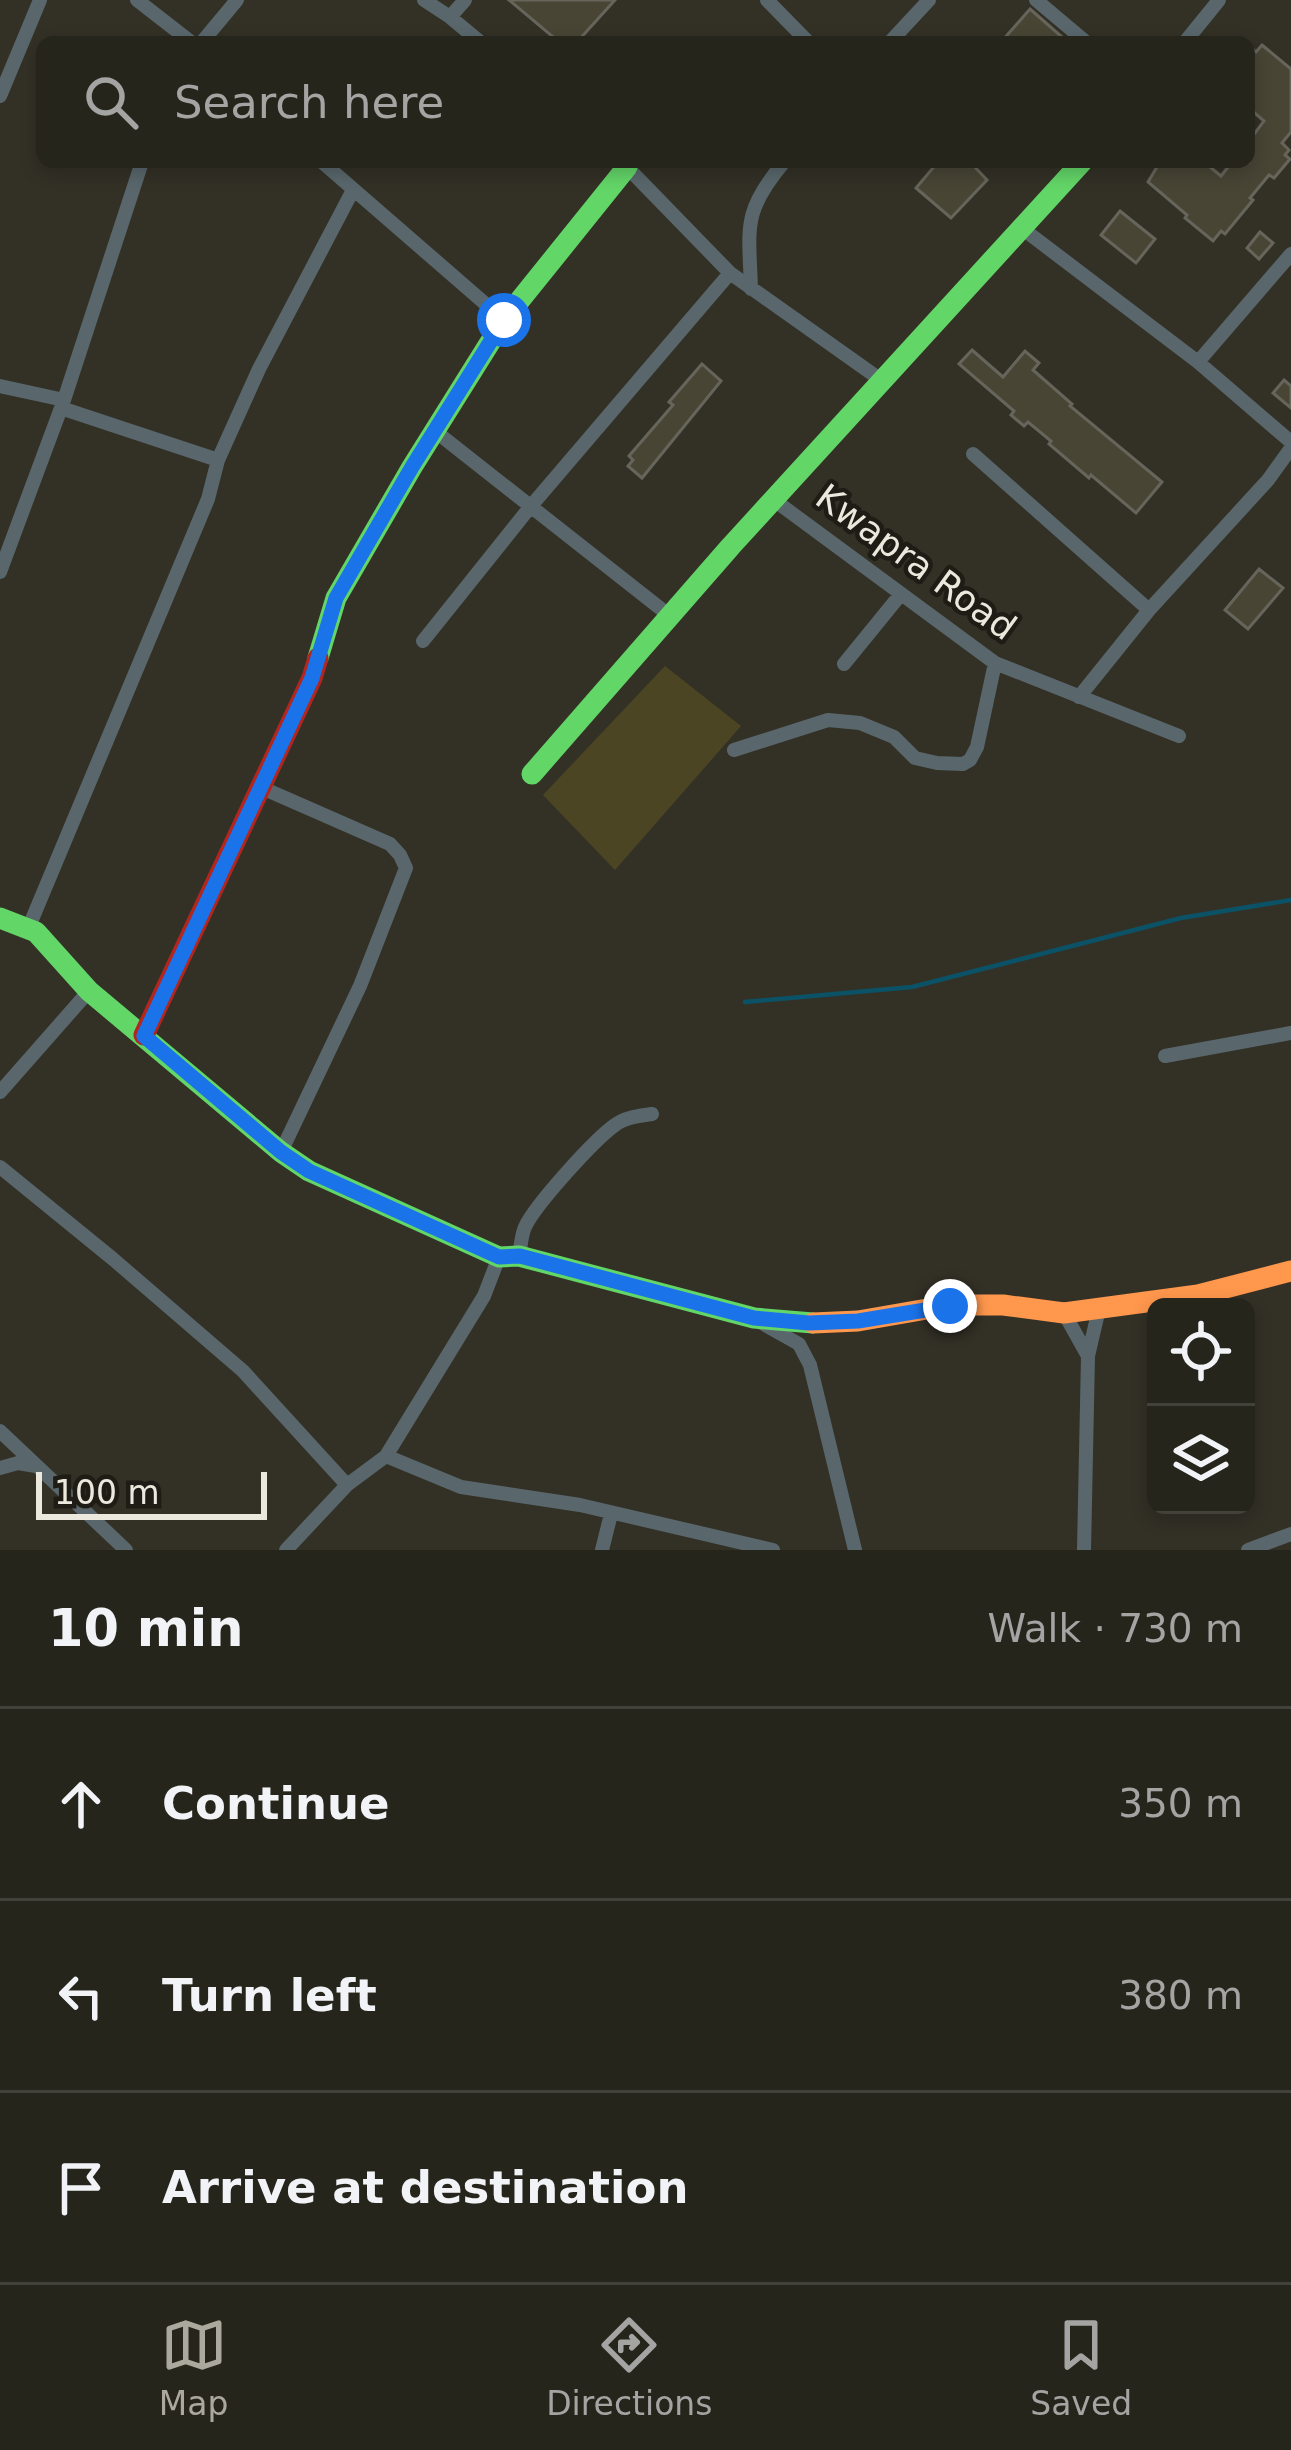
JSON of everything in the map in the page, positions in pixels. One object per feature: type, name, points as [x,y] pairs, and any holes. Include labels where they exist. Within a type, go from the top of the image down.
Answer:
[{"type":"street","points":[[0,96],[40,0]]},
{"type":"street","points":[[136,0],[183,36]]},
{"type":"street","points":[[207,36],[237,0]]},
{"type":"street","points":[[424,0],[473,36]]},
{"type":"street","points":[[451,17],[465,0]]},
{"type":"street","points":[[767,0],[802,36]]},
{"type":"street","points":[[896,36],[929,0]]},
{"type":"street","points":[[1036,0],[1080,36]]},
{"type":"street","points":[[1189,36],[1220,0]]},
{"type":"street","points":[[0,572],[63,404],[140,168]]},
{"type":"street","points":[[329,168],[504,320]]},
{"type":"street","points":[[144,1036],[312,678],[336,598],[504,320],[622,168]]},
{"type":"street","points":[[627,168],[730,273],[881,380]]},
{"type":"street","points":[[752,289],[749,234],[753,206],[779,168]]},
{"type":"street","name":"Kwapra Road","points":[[1077,168],[774,500],[995,663],[1179,736]]},
{"type":"street","points":[[28,929],[208,499],[218,460],[259,369],[353,190]]},
{"type":"street","points":[[1023,229],[1198,362],[1291,445],[1268,479],[1149,610],[1079,697]]},
{"type":"street","points":[[1198,362],[1291,254]]},
{"type":"street","points":[[424,641],[531,506],[730,273]]},
{"type":"street","points":[[0,386],[218,460]]},
{"type":"street","points":[[435,431],[670,616]]},
{"type":"street","points":[[973,454],[1149,610]]},
{"type":"street","points":[[532,774],[774,500]]},
{"type":"street","points":[[844,664],[901,594]]},
{"type":"street","points":[[734,750],[828,720],[860,723],[894,737],[915,758],[963,764],[977,747],[995,663]]},
{"type":"street","points":[[260,787],[390,844],[406,868],[360,986],[281,1152]]},
{"type":"street","points":[[0,919],[36,932],[89,991],[309,1171],[509,1256],[754,1318],[809,1323],[968,1305],[1064,1313],[1198,1295],[1291,1271]]},
{"type":"street","points":[[0,1092],[89,991]]},
{"type":"street","points":[[1165,1056],[1291,1034]]},
{"type":"street","points":[[286,1550],[347,1485],[386,1456],[531,1217],[578,1160],[614,1125],[652,1114]]},
{"type":"street","points":[[0,1167],[242,1371],[347,1485]]},
{"type":"street","points":[[1084,1550],[1088,1356],[1099,1309]]},
{"type":"street","points":[[1064,1313],[1088,1356]]},
{"type":"street","points":[[754,1318],[800,1344],[810,1365],[854,1545],[836,1550]]},
{"type":"street","points":[[0,1431],[126,1550]]},
{"type":"street","points":[[386,1456],[460,1486],[528,1495],[772,1550]]},
{"type":"street","points":[[0,1468],[18,1463],[36,1466]]},
{"type":"street","points":[[602,1550],[611,1514]]},
{"type":"street","points":[[1248,1550],[1291,1534]]},
{"type":"shaded area","points":[[665,666],[741,726],[615,870],[543,795]]},
{"type":"building","points":[[509,0],[615,0],[582,36],[552,36]]},
{"type":"building","points":[[1030,9],[1061,36],[1006,36]]},
{"type":"building","points":[[1262,45],[1291,69],[1291,132],[1282,143],[1290,159],[1274,178],[1269,175],[1225,234],[1221,231],[1213,241],[1148,182],[1156,168],[1211,168],[1221,176],[1227,168],[1255,168],[1255,133],[1264,121],[1255,113],[1256,52]]},
{"type":"building","points":[[933,168],[976,168],[987,180],[951,218],[916,188]]},
{"type":"building","points":[[1120,211],[1155,239],[1136,263],[1101,235]]},
{"type":"building","points":[[1260,232],[1273,243],[1259,259],[1247,248]]},
{"type":"building","points":[[972,350],[1003,377],[1025,351],[1039,363],[1033,370],[1070,406],[1162,482],[1136,513],[1028,422],[1024,426],[1011,415],[1014,411],[959,364]]},
{"type":"building","points":[[702,364],[721,381],[642,478],[628,466],[633,460],[629,456]]},
{"type":"building","points":[[1284,380],[1291,386],[1291,408],[1273,393]]},
{"type":"building","points":[[1259,569],[1283,588],[1248,629],[1225,610]]},
{"type":"waterway","points":[[745,1002],[912,987],[1181,918],[1291,900]]},
{"type":"traffic: fast","points":[[318,658],[336,598],[504,320],[626,168]]},
{"type":"traffic: fast","points":[[532,774],[731,546],[1077,168]]},
{"type":"traffic: fast","points":[[0,918],[36,932],[89,991],[309,1171],[499,1257],[519,1256],[754,1318],[813,1323]]},
{"type":"traffic: slow","points":[[813,1323],[858,1321],[950,1305],[1003,1305],[1064,1313],[1198,1295],[1291,1271]]},
{"type":"traffic: jam","points":[[144,1035],[318,658]]},
{"type":"route","points":[[504,320],[336,598],[312,678],[144,1036],[309,1171],[499,1257],[520,1256],[754,1318],[858,1321],[950,1306]]}]
